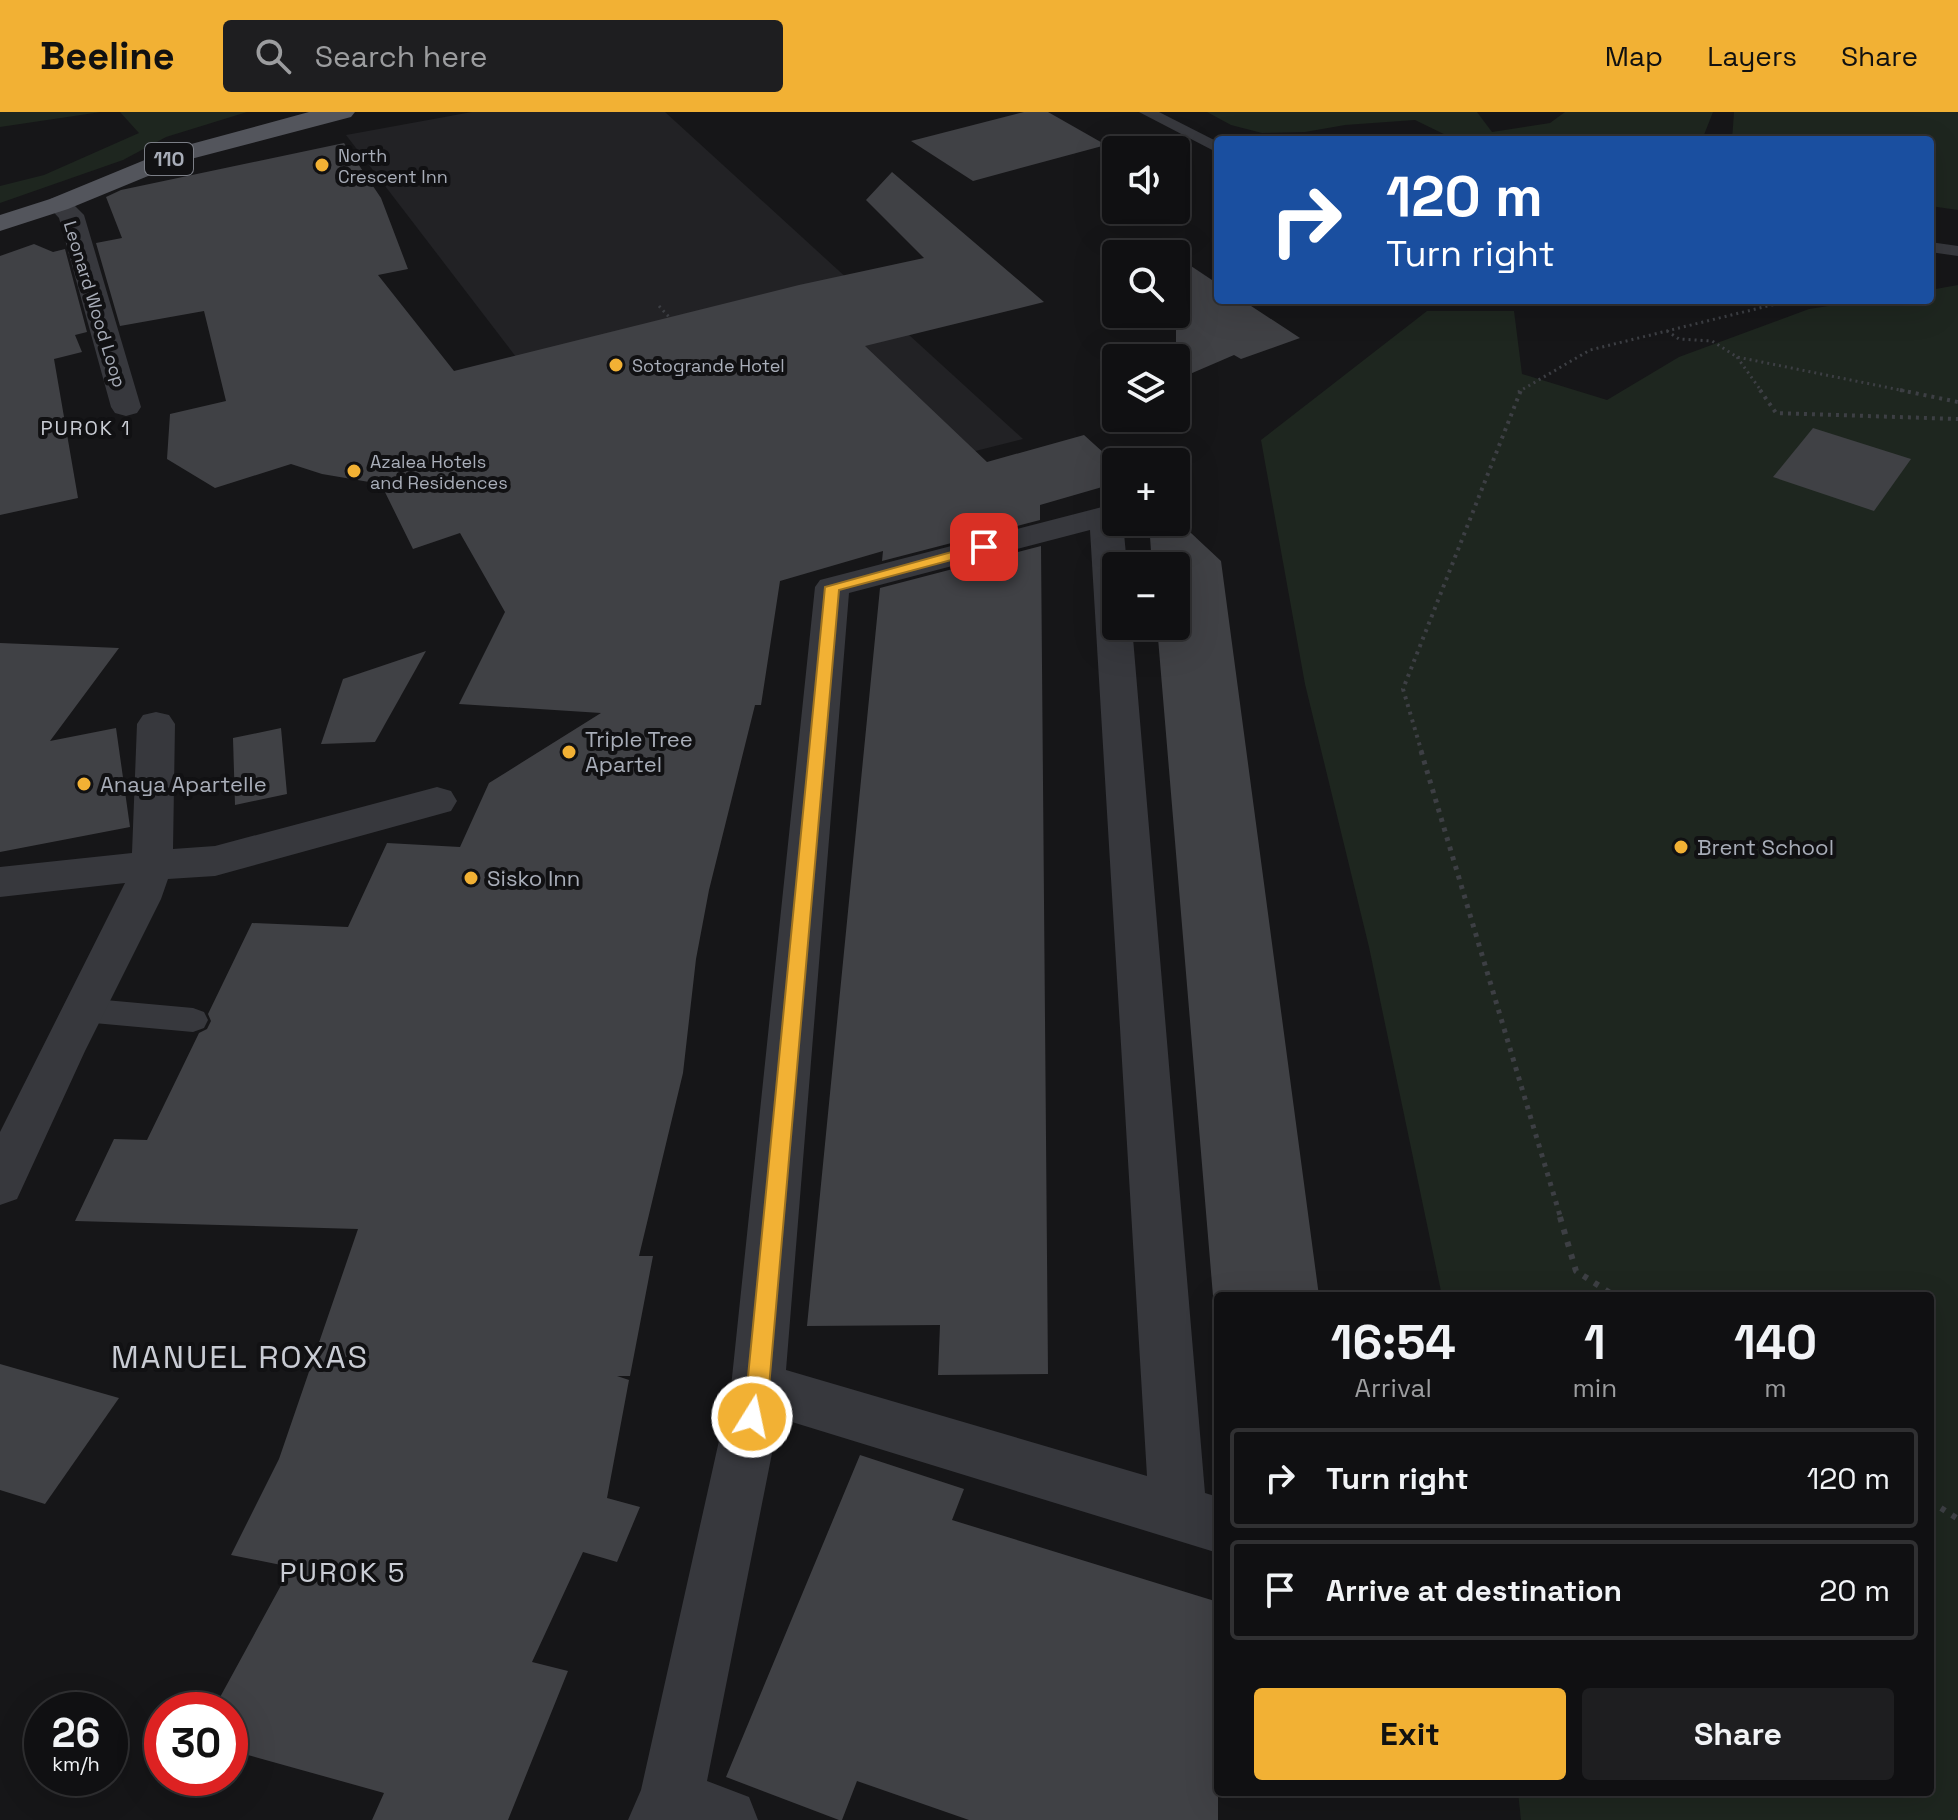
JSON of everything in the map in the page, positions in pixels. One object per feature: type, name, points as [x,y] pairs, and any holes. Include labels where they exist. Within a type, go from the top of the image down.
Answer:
[{"type":"main road","name":"110","points":[[0,223],[59,204],[178,155],[287,124],[343,112]]},
{"type":"street","name":"Leonard Wood Loop","points":[[59,204],[71,215],[126,407]]},
{"type":"street","points":[[686,1813],[758,1387],[832,587],[1106,516],[1198,1519],[758,1387]]},
{"type":"street","points":[[0,1184],[140,899],[152,865],[156,724]]},
{"type":"street","points":[[0,882],[215,861],[437,801]]},
{"type":"lane","points":[[1147,112],[1214,146]]},
{"type":"lane","points":[[1934,248],[1958,251]]},
{"type":"lane","points":[[83,1010],[193,1020]]},
{"type":"path","points":[[1609,1292],[1576,1271],[1403,689],[1518,392],[1590,350],[1776,304]]},
{"type":"path","points":[[659,306],[669,317]]},
{"type":"path","points":[[1667,331],[1679,339],[1712,341],[1737,357],[1958,402]]},
{"type":"path","points":[[1737,357],[1776,413],[1958,419]]},
{"type":"path","points":[[1934,1504],[1958,1519]]},
{"type":"shaded area","points":[[0,112],[101,112],[0,127]]},
{"type":"shaded area","points":[[120,112],[247,112],[166,137],[123,160],[0,203],[0,186],[44,175],[139,133]]},
{"type":"shaded area","points":[[472,112],[665,112],[1023,439],[651,533],[346,135]]},
{"type":"shaded area","points":[[1207,112],[1477,112],[1492,132],[1550,123],[1565,112],[1713,112],[1704,136],[1448,136],[1415,120],[1345,125],[1305,132],[1262,133],[1231,125]]},
{"type":"shaded area","points":[[1734,112],[1958,112],[1958,210],[1934,207],[1934,136],[1732,136]]},
{"type":"shaded area","name":"Brent School","points":[[1958,285],[1958,1820],[1521,1820],[1518,1796],[1934,1796],[1934,1292],[1441,1292],[1369,947],[1305,684],[1261,440],[1427,311],[1514,311],[1522,374],[1607,400],[1679,357],[1809,309],[1841,304],[1934,304],[1934,289]]},
{"type":"building","points":[[1024,112],[1048,112],[1102,143],[1102,146],[973,181],[911,141]]},
{"type":"building","points":[[344,143],[381,198],[408,269],[378,275],[454,371],[799,285],[924,258],[866,200],[892,172],[1044,302],[865,346],[987,462],[1084,435],[1102,451],[1102,487],[1040,505],[1040,520],[882,561],[883,551],[780,581],[761,705],[755,705],[709,890],[696,959],[683,1073],[639,1256],[653,1256],[630,1376],[617,1376],[629,1380],[607,1498],[640,1507],[617,1562],[583,1552],[532,1662],[568,1671],[508,1820],[372,1820],[384,1793],[248,1755],[248,1692],[223,1692],[291,1567],[231,1555],[279,1459],[358,1229],[75,1221],[114,1139],[147,1140],[199,1033],[207,1029],[211,1021],[208,1014],[252,923],[348,927],[387,843],[460,847],[489,783],[601,713],[459,704],[505,612],[460,533],[413,549],[381,484],[322,474],[291,464],[215,488],[167,459],[170,414],[226,401],[204,311],[120,326],[96,243],[122,238],[106,197],[121,190]]},
{"type":"building","points":[[34,244],[53,252],[65,249],[87,332],[75,335],[82,352],[54,359],[78,498],[0,515],[0,256]]},
{"type":"building","points":[[1190,265],[1214,281],[1214,304],[1248,304],[1300,338],[1241,359],[1234,355],[1190,374],[1190,344],[1176,344],[1176,328],[1190,328]]},
{"type":"building","points":[[1813,428],[1911,459],[1874,511],[1773,477]]},
{"type":"building","points":[[1190,532],[1221,561],[1318,1292],[1214,1292],[1213,1296],[1158,640],[1190,640],[1190,552],[1151,552],[1150,536],[1190,536]]},
{"type":"building","points":[[1041,546],[1048,1374],[938,1375],[940,1325],[807,1326],[880,588]]},
{"type":"building","points":[[0,643],[119,648],[50,741],[116,728],[130,827],[0,852]]},
{"type":"building","points":[[426,651],[375,742],[321,744],[343,679]]},
{"type":"building","points":[[281,728],[287,794],[235,805],[233,738]]},
{"type":"building","points":[[0,1364],[119,1398],[45,1504],[0,1490]]},
{"type":"building","points":[[860,1455],[964,1489],[952,1520],[1214,1601],[1214,1796],[1218,1796],[1218,1820],[969,1820],[857,1781],[842,1820],[839,1820],[726,1777]]},
{"type":"place","name":"North Crescent Inn","points":[[322,165]]},
{"type":"place","name":"Sotogrande Hotel","points":[[616,365]]},
{"type":"place","name":"Azalea Hotels and Residences","points":[[354,471]]},
{"type":"place","name":"Triple Tree Apartel","points":[[569,752]]},
{"type":"place","name":"Anaya Apartelle","points":[[84,784]]},
{"type":"place","name":"Brent School","points":[[1681,847]]},
{"type":"place","name":"Sisko Inn","points":[[471,878]]},
{"type":"district","name":"PUROK 1","points":[[86,428]]},
{"type":"district","name":"MANUEL ROXAS","points":[[240,1357]]},
{"type":"district","name":"PUROK 5","points":[[343,1572]]},
{"type":"route","points":[[752,1417],[758,1387],[832,587],[984,547]]}]
